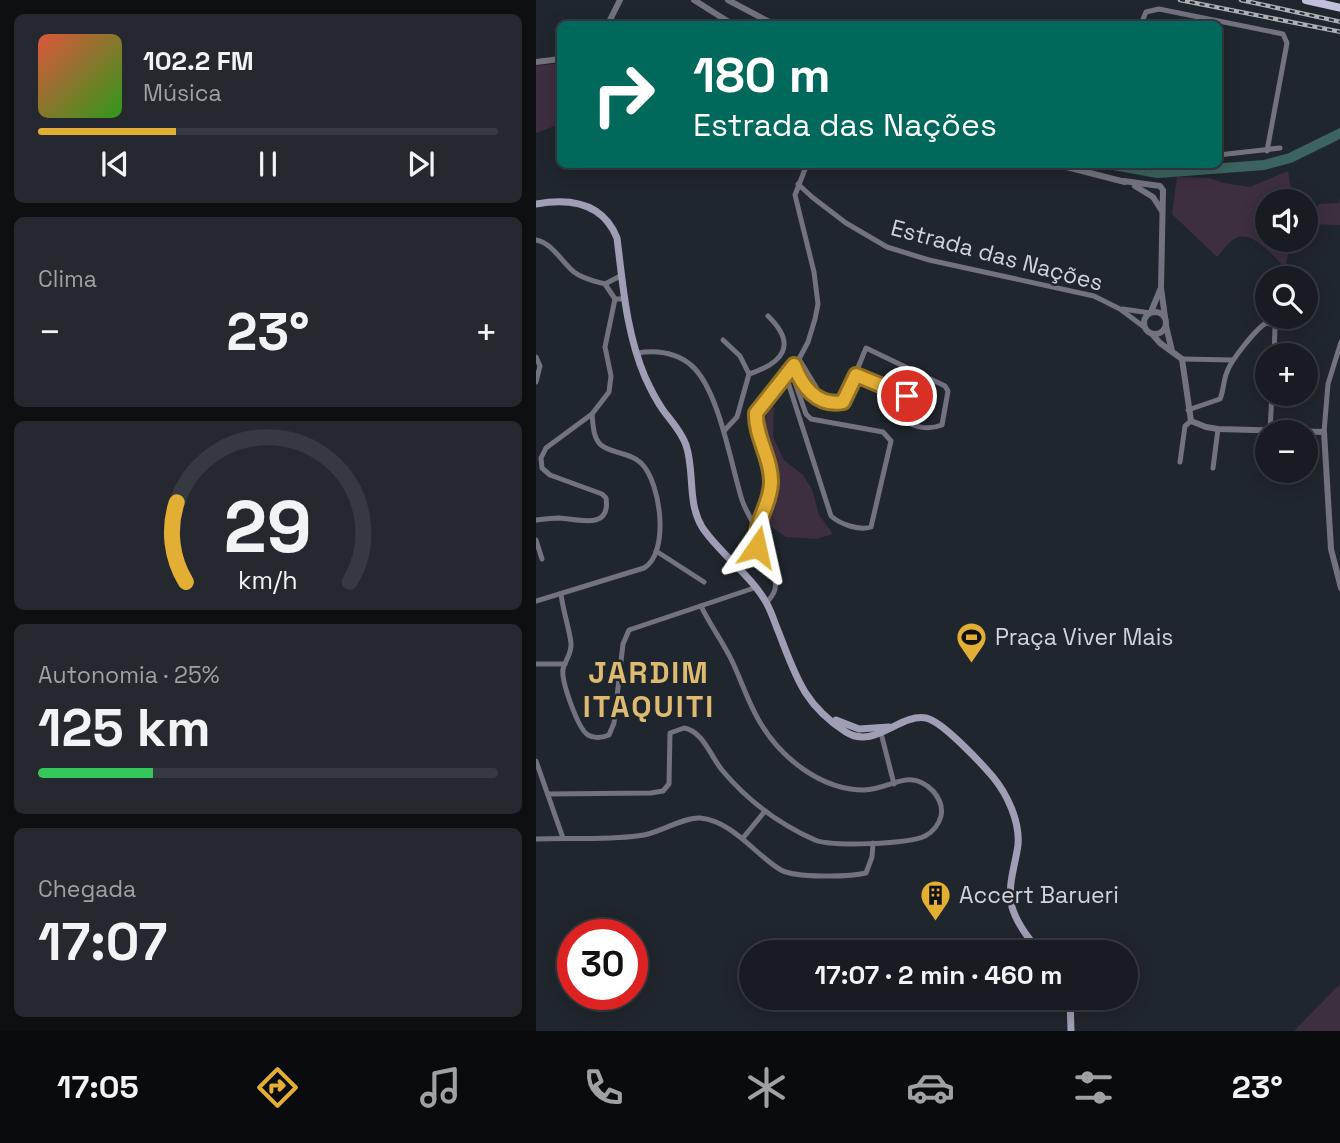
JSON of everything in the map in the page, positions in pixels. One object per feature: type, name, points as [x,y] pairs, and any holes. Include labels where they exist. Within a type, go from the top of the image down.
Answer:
[{"type":"main road","points":[[1306,0],[1340,8]]},
{"type":"main road","points":[[536,204],[562,203],[587,207],[602,214],[612,226],[617,238],[622,275],[620,299],[649,384],[687,448],[692,496],[700,523],[767,602],[800,686],[809,700],[851,735],[881,733],[919,717],[936,722],[988,771],[1006,796],[1015,820],[1018,839],[1010,883],[1013,909],[1031,940]]},
{"type":"main road","points":[[823,713],[859,729],[898,726]]},
{"type":"main road","points":[[1070,1010],[1071,1031]]},
{"type":"street","points":[[610,21],[620,0]]},
{"type":"street","points":[[694,0],[727,21]]},
{"type":"street","points":[[728,0],[767,21]]},
{"type":"street","points":[[1143,21],[1146,12],[1159,9],[1219,21]]},
{"type":"street","points":[[1222,22],[1283,34],[1287,43],[1267,151]]},
{"type":"street","points":[[536,62],[557,59]]},
{"type":"street","points":[[1222,155],[1280,148]]},
{"type":"street","points":[[756,530],[768,502],[772,480],[756,413],[799,359],[808,342],[818,304],[810,251],[795,195],[805,168]]},
{"type":"street","points":[[1071,168],[1123,181],[1160,186],[1164,197],[1161,288],[1172,351]]},
{"type":"street","points":[[1123,181],[1139,187],[1153,197],[1164,215]]},
{"type":"street","name":"Estrada das Nações","points":[[798,184],[846,223],[887,247],[929,260],[1094,296],[1120,309],[1144,327]]},
{"type":"street","points":[[536,240],[545,243],[575,273],[605,284],[620,299],[605,347],[611,387],[607,398],[592,414],[546,448],[542,453],[541,464],[550,475],[595,490],[606,498],[604,514],[595,521],[556,518],[536,520]]},
{"type":"street","points":[[605,284],[622,275]]},
{"type":"street","points":[[1161,288],[1145,318],[1144,327],[1182,359],[1233,360]]},
{"type":"street","name":"Estrada das Nações","points":[[1120,309],[1150,313]]},
{"type":"street","points":[[1150,313],[1157,312],[1165,317]]},
{"type":"street","points":[[749,374],[777,362],[783,352],[783,334],[768,316]]},
{"type":"street","points":[[1188,411],[1220,399],[1233,360],[1263,325],[1270,324],[1275,328],[1274,343]]},
{"type":"street","points":[[1152,334],[1159,334],[1166,327]]},
{"type":"street","points":[[723,341],[740,356],[749,374],[737,417],[724,431]]},
{"type":"street","points":[[1340,342],[1328,384],[1324,432],[1331,549],[1340,587]]},
{"type":"street","points":[[790,371],[818,397],[827,402],[843,402],[866,348],[947,388],[942,425],[920,427],[907,423],[903,414],[913,372]]},
{"type":"street","points":[[637,353],[667,353],[691,365],[707,388],[724,431],[742,499],[756,530],[757,547],[772,571],[774,594],[767,602]]},
{"type":"street","points":[[536,357],[540,366],[536,382]]},
{"type":"street","points":[[799,359],[816,387],[818,397]]},
{"type":"street","points":[[1182,359],[1191,421]]},
{"type":"street","points":[[790,371],[831,516],[839,522],[859,528],[871,527],[890,445],[889,437],[883,432],[813,420],[803,415]]},
{"type":"street","points":[[856,375],[907,396]]},
{"type":"street","points":[[804,385],[809,378]]},
{"type":"street","points":[[536,601],[644,568],[654,559],[660,508],[652,482],[638,460],[600,444],[594,433],[592,414]]},
{"type":"street","points":[[1191,421],[1218,429],[1255,430]]},
{"type":"street","points":[[1180,462],[1185,426],[1191,421]]},
{"type":"street","points":[[1213,468],[1218,429]]},
{"type":"street","points":[[1318,432],[1324,432]]},
{"type":"street","points":[[536,540],[542,559]]},
{"type":"street","points":[[656,551],[704,582]]},
{"type":"street","points":[[560,594],[571,645],[563,672],[565,685],[582,729],[593,737],[605,737],[612,730],[614,723],[626,634],[634,627],[754,588]]},
{"type":"street","points":[[548,794],[663,791],[669,783],[670,733],[684,728],[698,735],[724,772],[765,811],[819,841],[873,843],[916,840],[930,834],[940,817],[938,800],[932,791],[917,780],[907,779],[884,788],[862,790],[835,785],[815,777],[770,738],[701,606]]},
{"type":"street","points":[[536,664],[565,664]]},
{"type":"street","points":[[881,733],[894,784]]},
{"type":"street","points":[[536,761],[563,838]]},
{"type":"street","points":[[743,838],[765,811]]},
{"type":"street","points":[[536,839],[640,836],[697,818],[713,822],[743,838],[782,871],[796,874],[866,873],[872,857],[873,843]]},
{"type":"shaded area","points":[[557,63],[557,125],[536,133],[536,66]]},
{"type":"shaded area","points":[[1288,171],[1291,189],[1255,189],[1255,241],[1244,236],[1238,237],[1217,257],[1172,214],[1177,177],[1209,178],[1250,187]]},
{"type":"shaded area","points":[[1340,198],[1340,225],[1318,224],[1319,204],[1339,203]]},
{"type":"shaded area","points":[[1270,252],[1288,252],[1284,266]]},
{"type":"shaded area","points":[[768,401],[774,408],[773,437],[784,460],[803,475],[812,489],[819,515],[833,534],[816,539],[786,537],[766,523],[777,490],[766,424]]},
{"type":"shaded area","points":[[1340,984],[1340,1031],[1294,1031]]},
{"type":"waterway","points":[[1130,168],[1158,173],[1264,165],[1290,158],[1341,133]]},
{"type":"railway","points":[[1180,0],[1341,32]]},
{"type":"railway","points":[[1241,0],[1341,22]]},
{"type":"place","name":"Praça Viver Mais","points":[[972,664]]},
{"type":"place","name":"Accert Barueri","points":[[936,922]]},
{"type":"district","name":"JARDIM ITAQUITI","points":[[649,689]]},
{"type":"route","points":[[757,547],[756,530],[768,502],[772,480],[756,413],[794,365],[798,376],[810,392],[827,402],[843,402],[856,375],[907,396]]}]
